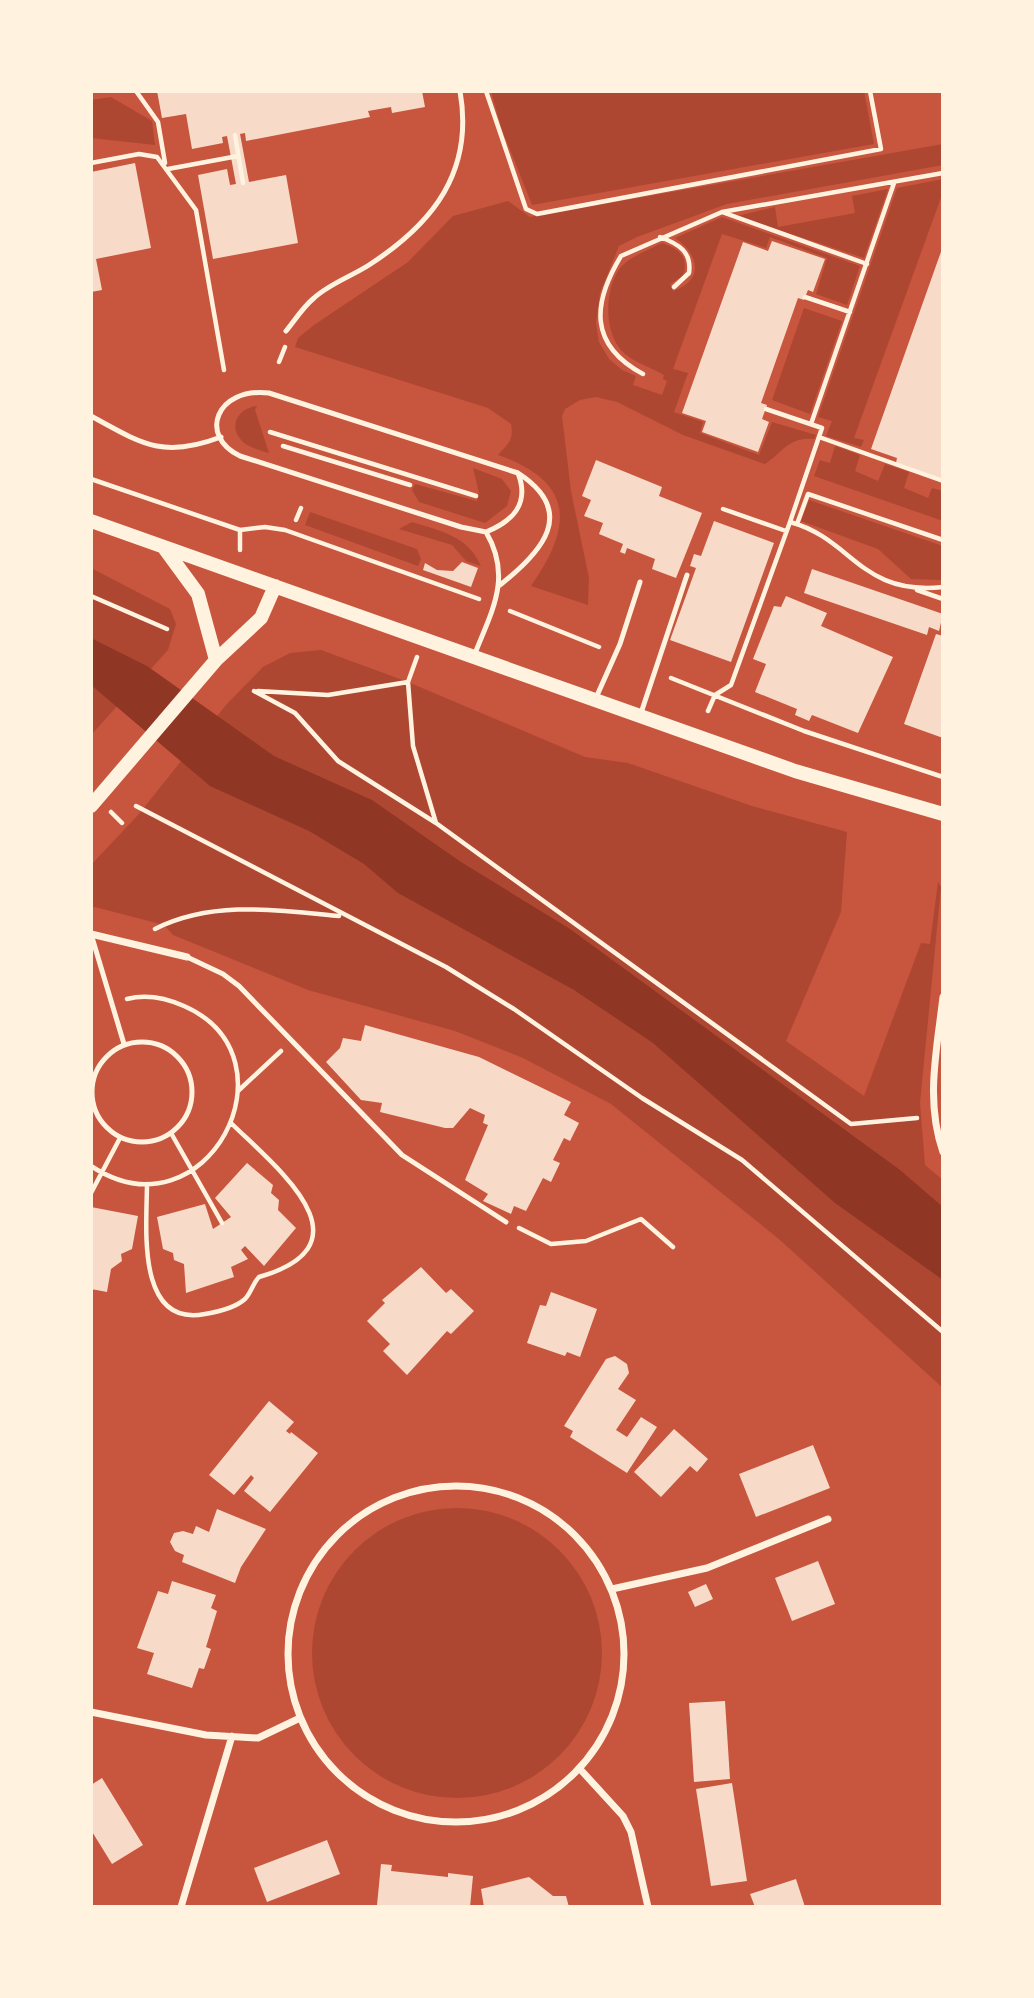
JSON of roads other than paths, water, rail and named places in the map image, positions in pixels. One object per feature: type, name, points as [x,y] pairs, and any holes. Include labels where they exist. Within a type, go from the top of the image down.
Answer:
[{"type":"main road","points":[[91,521],[795,771],[943,814]]},
{"type":"main road","points":[[163,548],[198,594],[216,660]]},
{"type":"main road","points":[[91,806],[216,660],[261,618],[275,586]]},
{"type":"street","points":[[91,934],[187,957]]},
{"type":"street","points":[[943,997],[932,1116],[943,1152]]},
{"type":"street","points":[[443,1486],[496,1490],[520,1498],[544,1510],[584,1544],[612,1589],[624,1635],[622,1684],[607,1729],[580,1769],[548,1796],[510,1815],[468,1823],[426,1820],[386,1808],[350,1785],[321,1755],[300,1718],[288,1667],[293,1614],[313,1566],[347,1526],[392,1498],[443,1486]]},
{"type":"street","points":[[612,1589],[706,1568],[828,1519]]},
{"type":"street","points":[[91,1712],[206,1735],[258,1738],[300,1718]]},
{"type":"street","points":[[181,1907],[232,1737]]},
{"type":"street","points":[[580,1769],[623,1816],[631,1832],[648,1907]]},
{"type":"lane","points":[[285,331],[314,298],[408,237],[434,208],[446,190],[460,156],[464,118],[460,91]]},
{"type":"lane","points":[[500,585],[542,547],[548,530],[549,518],[540,490],[518,472],[269,393],[253,391],[227,400],[218,421],[220,437],[225,447],[240,456],[461,527],[486,532],[508,522],[514,514],[522,490],[518,472]]},
{"type":"lane","points":[[91,416],[143,442],[168,449],[193,447],[220,437]]},
{"type":"lane","points":[[474,656],[500,585],[498,559],[486,532]]},
{"type":"lane","points":[[640,716],[687,575]]},
{"type":"lane","points":[[596,700],[640,582]]},
{"type":"lane","points":[[91,934],[124,1044]]},
{"type":"lane","points":[[187,957],[223,974],[239,986],[402,1155],[506,1222]]},
{"type":"lane","points":[[140,1041],[171,1051],[183,1062],[190,1077],[192,1093],[186,1116],[171,1133],[154,1142],[137,1143],[120,1138],[106,1129],[96,1115],[91,1094],[98,1066],[110,1053],[124,1044],[140,1041]]}]
